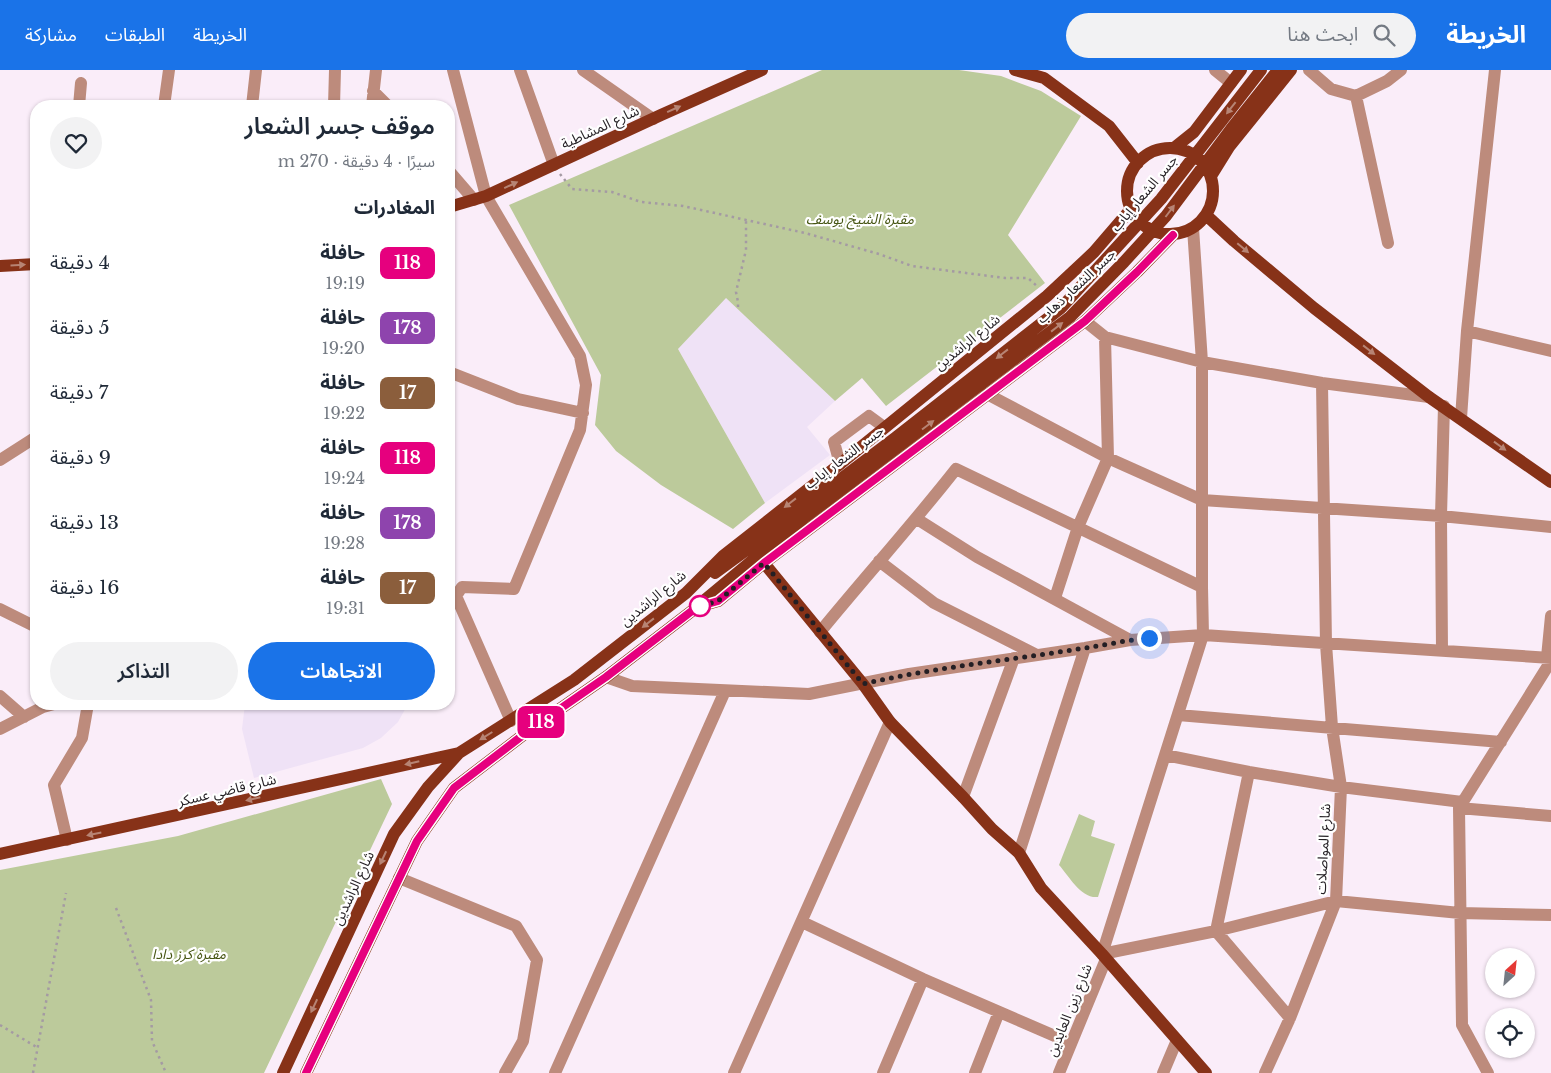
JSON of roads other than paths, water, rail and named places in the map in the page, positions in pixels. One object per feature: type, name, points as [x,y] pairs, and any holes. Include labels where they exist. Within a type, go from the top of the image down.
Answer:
[{"type":"main road","name":"شارع المشاطية","points":[[455,205],[486,196],[762,70]]},
{"type":"main road","points":[[1015,70],[1044,78],[1109,126],[1138,163]]},
{"type":"main road","points":[[1174,148],[1194,132],[1241,70]]},
{"type":"main road","name":"جسر الشعار إياب","points":[[803,513],[1061,308],[1161,199],[1261,70]]},
{"type":"main road","name":"جسر الشعار ذهاب","points":[[803,513],[1070,316],[1124,262],[1166,216],[1231,128],[1278,70]]},
{"type":"main road","points":[[1211,176],[1230,147],[1292,70]]},
{"type":"main road","points":[[1174,148],[1192,154],[1206,167],[1214,186],[1211,206],[1206,216],[1193,228],[1173,235],[1156,232],[1135,217],[1127,198],[1127,185],[1131,173],[1138,163],[1154,151],[1174,148]]},
{"type":"main road","name":"شارع الراشدين","points":[[283,1073],[394,834],[428,787],[459,753],[574,680],[686,593],[723,556],[1047,296],[1094,252],[1131,209]]},
{"type":"main road","points":[[1206,216],[1314,308],[1430,397],[1551,482]]},
{"type":"main road","points":[[697,607],[718,601],[764,563],[1085,321],[1173,235]]},
{"type":"main road","points":[[0,266],[30,264]]},
{"type":"main road","points":[[686,593],[764,537],[803,513]]},
{"type":"main road","points":[[306,1073],[417,841],[454,788],[531,729],[606,677],[697,607],[803,513]]},
{"type":"main road","points":[[764,563],[863,684],[890,722],[992,829],[1020,853],[1041,888],[1104,956],[1206,1073]]},
{"type":"main road","name":"شارع قاضي عسكر","points":[[0,854],[459,753]]},
{"type":"street","points":[[165,100],[169,70]]},
{"type":"street","points":[[253,100],[256,70]]},
{"type":"street","points":[[334,100],[335,70]]},
{"type":"street","points":[[372,100],[376,70]]},
{"type":"street","points":[[453,70],[486,196],[580,356],[586,385],[580,430],[514,590],[462,587],[456,596],[511,721]]},
{"type":"street","points":[[520,70],[554,164]]},
{"type":"street","points":[[583,70],[653,119]]},
{"type":"street","points":[[1215,70],[1231,83]]},
{"type":"street","points":[[1310,70],[1331,89],[1356,96],[1387,81],[1401,70]]},
{"type":"street","points":[[1462,418],[1467,332],[1495,70]]},
{"type":"street","points":[[80,100],[81,83]]},
{"type":"street","points":[[373,91],[382,100]]},
{"type":"street","points":[[1356,96],[1388,243]]},
{"type":"street","points":[[455,178],[474,200]]},
{"type":"street","name":"شارع زين العابدين","points":[[1059,1073],[1104,956],[1203,634],[1202,362],[1193,228]]},
{"type":"street","points":[[1085,321],[1105,337],[1202,362],[1322,383],[1430,397]]},
{"type":"street","points":[[1467,332],[1551,351]]},
{"type":"street","points":[[1055,598],[1078,527],[1108,458],[1105,337]]},
{"type":"street","points":[[455,374],[518,400],[583,413]]},
{"type":"street","name":"شارع المواصلات","points":[[1265,1073],[1290,1018],[1336,901],[1341,787],[1332,727],[1326,644],[1322,383]]},
{"type":"street","points":[[987,394],[1108,458],[1202,500],[1442,516],[1551,526]]},
{"type":"street","points":[[1442,651],[1444,406]]},
{"type":"street","points":[[840,464],[834,442],[868,416],[884,427]]},
{"type":"street","points":[[0,460],[30,440]]},
{"type":"street","points":[[820,632],[916,519],[956,468],[1202,586]]},
{"type":"street","points":[[916,519],[977,558],[1055,598],[1130,640]]},
{"type":"street","points":[[879,561],[934,603],[1035,654]]},
{"type":"street","points":[[0,609],[30,625]]},
{"type":"street","points":[[1488,1073],[1462,1025],[1460,805],[1501,742],[1550,659],[1551,616]]},
{"type":"street","points":[[606,677],[632,686],[809,694],[909,674],[1035,654],[1130,640],[1203,634],[1550,659]]},
{"type":"street","points":[[1020,853],[1085,648]]},
{"type":"street","points":[[963,797],[1014,658]]},
{"type":"street","points":[[555,1073],[725,691]]},
{"type":"street","points":[[0,696],[24,717]]},
{"type":"street","points":[[0,729],[40,710]]},
{"type":"street","points":[[67,840],[54,785],[82,738],[87,710]]},
{"type":"street","points":[[1178,715],[1501,742]]},
{"type":"street","points":[[734,1073],[890,722]]},
{"type":"street","points":[[1165,756],[1341,787],[1460,805],[1551,816]]},
{"type":"street","points":[[1216,931],[1248,772]]},
{"type":"street","points":[[399,878],[516,926],[537,960],[523,1041],[505,1073]]},
{"type":"street","points":[[1104,956],[1216,931],[1336,901],[1460,913],[1551,915]]},
{"type":"street","points":[[802,922],[923,979],[1071,1043]]},
{"type":"street","points":[[1216,931],[1290,1018]]},
{"type":"street","points":[[883,1073],[923,979]]},
{"type":"street","points":[[975,1073],[999,1012]]},
{"type":"street","points":[[1163,1073],[1177,1040]]},
{"type":"park label","name":"مقبرة الشيخ يوسف","points":[[860,219]]},
{"type":"park label","name":"مقبرة كرز دادا","points":[[189,954]]}]
